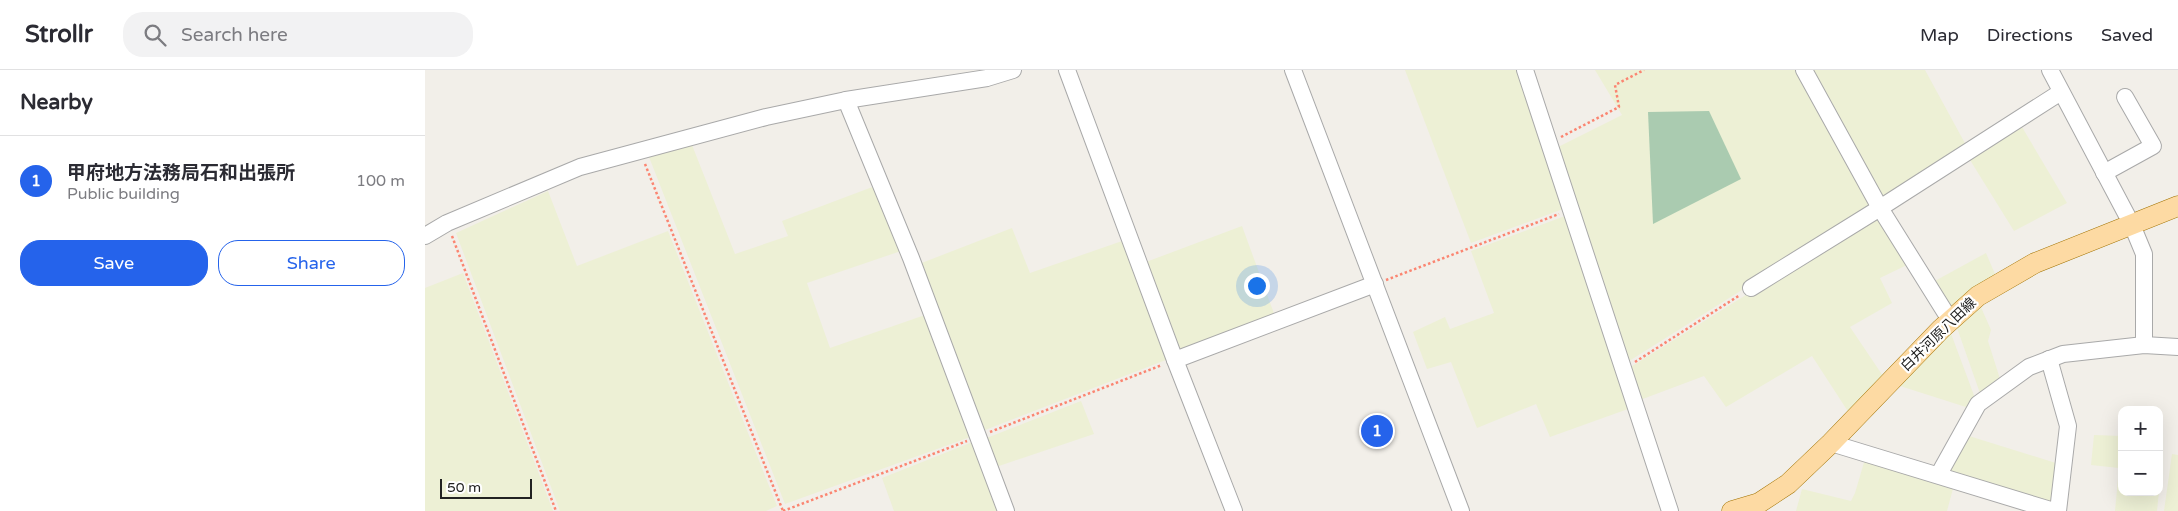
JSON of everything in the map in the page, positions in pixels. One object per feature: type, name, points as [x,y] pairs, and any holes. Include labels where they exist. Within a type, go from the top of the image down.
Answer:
[{"type":"main road","name":"白井河原八田線","points":[[1732,511],[1759,503],[1796,478],[1950,320],[1979,296],[2018,271],[2178,206]]},
{"type":"street","points":[[425,236],[447,223],[580,167],[766,117],[846,100],[987,78],[1013,70]]},
{"type":"street","points":[[1067,70],[1175,360],[1234,511]]},
{"type":"street","points":[[1293,70],[1461,511]]},
{"type":"street","points":[[1525,70],[1670,511]]},
{"type":"street","points":[[1804,70],[1880,208],[1950,320]]},
{"type":"street","points":[[2050,70],[2132,224],[2144,254],[2144,345]]},
{"type":"street","points":[[1751,288],[2061,92]]},
{"type":"street","points":[[2104,173],[2153,146],[2125,97]]},
{"type":"street","points":[[846,100],[907,249],[1006,511]]},
{"type":"street","points":[[1175,360],[1375,284]]},
{"type":"street","points":[[1939,474],[1978,404],[2029,367],[2063,354],[2144,345],[2178,347]]},
{"type":"street","points":[[2049,359],[2068,426],[2058,511]]},
{"type":"street","points":[[1831,443],[1939,474],[2054,511]]},
{"type":"path","points":[[1550,142],[1619,107],[1615,85],[1644,70]]},
{"type":"path","points":[[640,151],[783,511],[1175,360]]},
{"type":"path","points":[[1375,284],[1570,210]]},
{"type":"path","points":[[447,223],[556,511]]},
{"type":"path","points":[[1623,369],[1751,288]]},
{"type":"green space","points":[[1405,70],[1519,70],[1563,209],[1471,243]]},
{"type":"green space","points":[[1595,70],[1800,70],[1875,206],[1626,363],[1558,147],[1622,115]]},
{"type":"green space","points":[[1811,70],[1925,70],[1967,147],[1883,202]]},
{"type":"green space","points":[[1709,111],[1741,179],[1653,224],[1648,112]]},
{"type":"green space","points":[[2022,127],[2067,203],[2014,231],[1970,160]]},
{"type":"green space","points":[[692,145],[735,254],[788,236],[782,221],[875,186],[901,251],[807,283],[830,348],[925,315],[973,436],[785,504],[649,157]]},
{"type":"green space","points":[[548,191],[577,266],[668,231],[777,506],[766,511],[560,511],[456,233]]},
{"type":"green space","points":[[1876,214],[1909,264],[1880,278],[1892,303],[1850,327],[1883,376],[1849,413],[1812,356],[1726,407],[1704,376],[1640,400],[1629,368]]},
{"type":"green space","points":[[1565,216],[1628,409],[1550,437],[1536,404],[1477,428],[1451,362],[1427,369],[1413,332],[1445,317],[1450,329],[1494,313],[1471,251]]},
{"type":"green space","points":[[1242,226],[1276,319],[1179,354],[1146,262]]},
{"type":"green space","points":[[1012,228],[1030,273],[1125,240],[1171,358],[980,432],[919,264]]},
{"type":"green space","points":[[1986,253],[1995,274],[1950,310],[1933,282]]},
{"type":"green space","points":[[463,273],[553,511],[425,511],[425,288]]},
{"type":"green space","points":[[1980,305],[1991,330],[1988,341],[2001,382],[1981,396],[1956,325]]},
{"type":"green space","points":[[1950,331],[1975,398],[1969,408],[1900,386]]},
{"type":"green space","points":[[1081,401],[1094,434],[996,467],[984,439]]},
{"type":"green space","points":[[2094,435],[2118,436],[2118,468],[2091,465]]},
{"type":"green space","points":[[1969,436],[2059,464],[2055,505],[1949,472]]},
{"type":"green space","points":[[975,441],[1002,511],[894,511],[882,478]]},
{"type":"green space","points":[[2172,454],[2178,455],[2178,511],[2164,511]]},
{"type":"green space","points":[[1865,459],[1954,485],[1947,511],[1796,511],[1802,489],[1851,501]]},
{"type":"green space","points":[[2118,479],[2118,496],[2159,496],[2157,511],[2115,511]]},
{"type":"place","name":"甲府地方法務局石和出張所","points":[[1377,431]]}]
